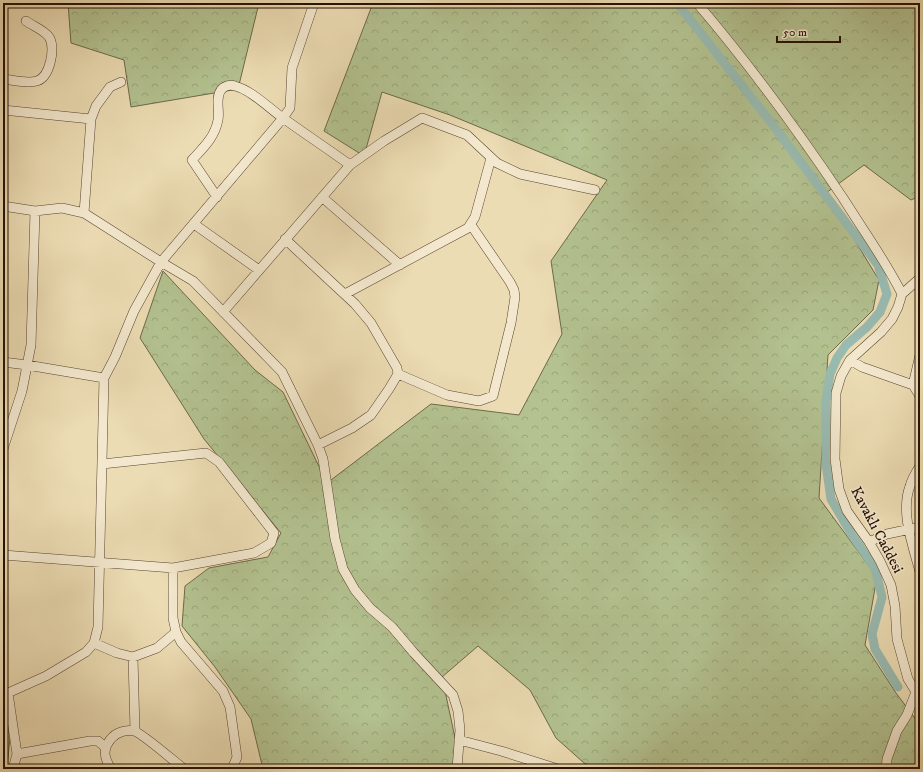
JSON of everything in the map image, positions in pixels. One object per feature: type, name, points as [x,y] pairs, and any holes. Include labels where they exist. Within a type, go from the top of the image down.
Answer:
[{"type":"street","points":[[12,769],[17,754],[6,693],[46,676],[86,652],[94,642],[98,627],[104,378],[115,357],[134,311],[161,262],[290,108],[292,68],[314,3]]},
{"type":"street","points":[[697,3],[729,40],[816,158],[889,268],[902,294]]},
{"type":"street","points":[[3,80],[35,82],[45,76],[49,69],[52,45],[51,41],[47,34],[26,21]]},
{"type":"street","points":[[84,213],[91,119],[96,106],[110,87],[121,82]]},
{"type":"street","points":[[217,197],[192,160],[206,145],[214,132],[219,119],[218,98],[220,91],[226,86],[234,86],[252,96],[350,165]]},
{"type":"street","points":[[3,110],[91,119]]},
{"type":"street","points":[[223,312],[350,165],[384,141],[422,118],[467,135],[497,163],[520,174],[595,190]]},
{"type":"street","points":[[345,294],[464,231],[471,225],[475,217],[491,158]]},
{"type":"street","points":[[322,197],[400,264]]},
{"type":"street","points":[[3,206],[35,211],[62,208],[84,213],[193,281],[282,372],[318,445],[323,459],[335,539],[343,570],[355,590],[370,608],[392,627],[414,653],[454,695],[458,711],[459,740],[457,769]]},
{"type":"street","points":[[3,449],[22,391],[31,345],[35,211]]},
{"type":"street","points":[[194,224],[259,270]]},
{"type":"street","points":[[398,374],[447,395],[479,401],[493,396],[511,323],[515,297],[514,290],[510,282],[471,225]]},
{"type":"street","points":[[285,240],[356,304],[371,323],[397,368],[398,374],[371,415],[352,428],[318,445]]},
{"type":"street","name":"Kavaklı Caddesi","points":[[886,769],[887,759],[897,731],[916,697],[908,679],[897,639],[895,606],[890,585],[880,561],[848,511],[839,489],[835,460],[836,393],[841,376],[850,360],[881,332],[892,318],[898,307],[902,294],[920,278]]},
{"type":"street","points":[[913,385],[920,355]]},
{"type":"street","points":[[850,360],[862,367],[913,385],[920,396]]},
{"type":"street","points":[[3,362],[104,378]]},
{"type":"street","points":[[3,555],[173,568],[254,553],[270,542],[274,532],[219,462],[206,453],[102,464]]},
{"type":"street","points":[[920,466],[910,486],[907,497],[908,529],[920,572]]},
{"type":"street","points":[[869,542],[887,534],[920,527]]},
{"type":"street","points":[[173,568],[173,618],[176,632],[181,642],[223,691],[230,707],[237,756],[232,769]]},
{"type":"street","points":[[94,642],[117,653],[132,657],[157,648],[176,632]]},
{"type":"street","points":[[132,657],[136,731]]},
{"type":"street","points":[[111,769],[106,760],[105,747],[110,739],[123,730],[136,731],[184,769]]},
{"type":"street","points":[[459,740],[501,751],[558,769]]},
{"type":"street","points":[[17,754],[90,741],[98,741],[105,747]]},
{"type":"green space","points":[[68,3],[259,3],[238,89],[131,107],[124,60],[71,43]]},
{"type":"green space","points":[[373,3],[920,3],[920,196],[911,200],[864,165],[826,193],[879,280],[873,310],[828,355],[819,498],[877,577],[865,645],[896,693],[920,725],[920,769],[599,769],[584,763],[556,738],[530,690],[478,646],[442,677],[457,747],[455,769],[263,769],[251,719],[215,667],[182,626],[185,586],[209,568],[268,557],[281,533],[204,439],[140,338],[163,271],[255,370],[283,392],[327,483],[431,404],[519,415],[562,334],[551,261],[607,180],[450,115],[382,92],[364,156],[324,131]]},
{"type":"green space","points":[[3,704],[10,737],[7,769],[3,769]]},
{"type":"waterway","points":[[677,3],[769,120],[878,265],[887,294],[880,312],[867,327],[846,345],[837,358],[830,374],[826,401],[826,464],[831,499],[852,535],[875,568],[882,597],[872,634],[875,649],[898,687]]}]
